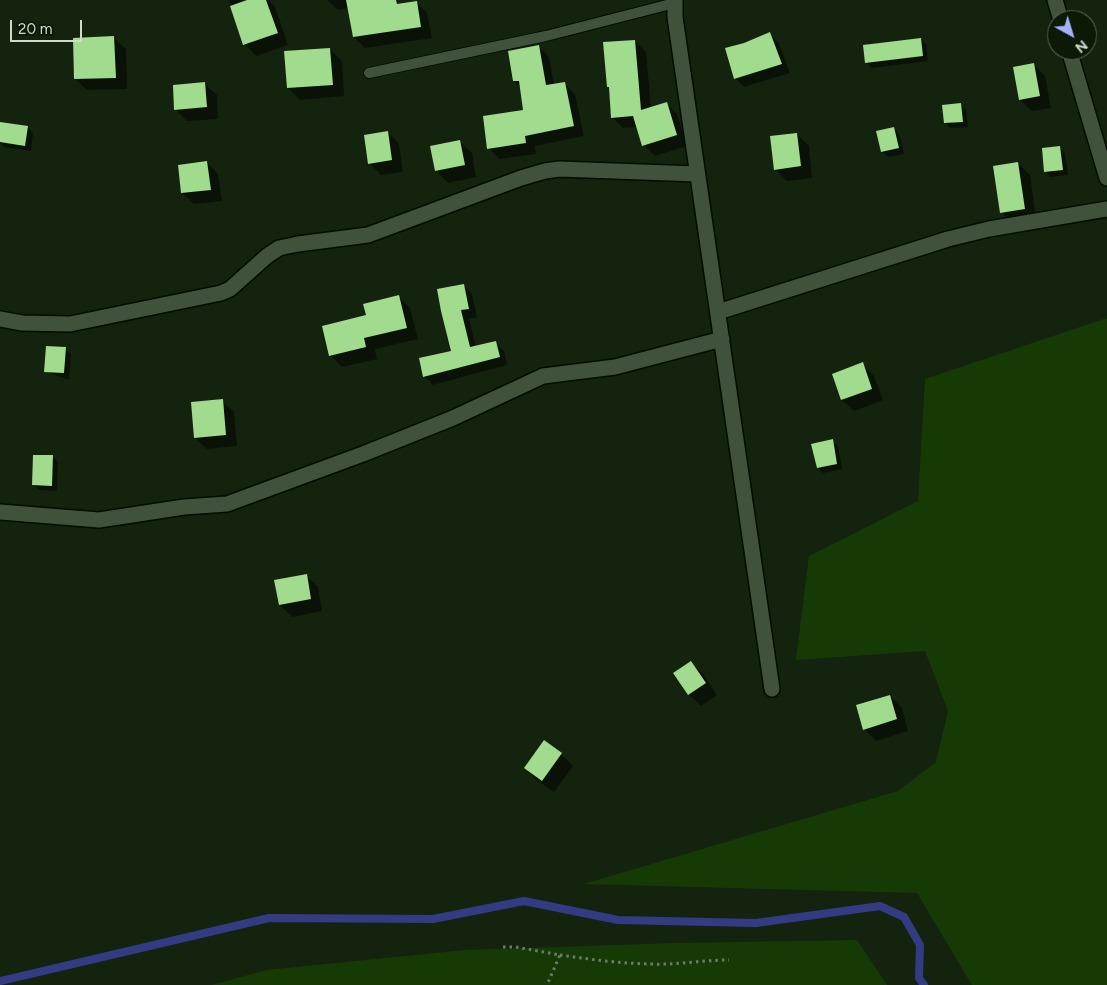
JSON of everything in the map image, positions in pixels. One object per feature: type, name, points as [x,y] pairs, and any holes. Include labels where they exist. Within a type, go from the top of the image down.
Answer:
[{"type":"street","points":[[675,2],[675,17],[697,174],[772,689]]},
{"type":"street","points":[[1073,60],[1107,178]]},
{"type":"street","points":[[0,320],[22,323],[70,324],[221,292],[230,289],[267,256],[279,248],[368,235],[521,178],[545,171],[559,169],[697,174]]},
{"type":"street","points":[[718,312],[948,239],[989,229],[1107,210]]},
{"type":"street","points":[[0,512],[99,520],[184,507],[227,504],[363,454],[453,418],[543,376],[615,367],[722,339]]},
{"type":"lane","points":[[369,73],[546,36],[675,2]]},
{"type":"path","points":[[503,947],[516,947],[617,962],[666,964],[703,960],[730,960]]},
{"type":"path","points":[[547,985],[560,955]]},
{"type":"green space","points":[[1107,318],[1107,985],[972,985],[917,893],[584,884],[898,791],[936,762],[948,711],[925,651],[796,660],[809,556],[918,501],[925,379]]},
{"type":"green space","points":[[857,940],[887,985],[211,985],[267,970],[465,950],[675,943]]},
{"type":"building","points":[[247,0],[266,0],[278,33],[243,45],[230,6]]},
{"type":"building","points":[[346,0],[396,0],[397,4],[417,1],[421,27],[353,37]]},
{"type":"building","points":[[770,32],[782,64],[734,79],[725,48],[744,43]]},
{"type":"building","points":[[114,36],[116,78],[74,79],[73,38]]},
{"type":"building","points":[[921,38],[923,56],[865,63],[863,45]]},
{"type":"building","points":[[635,40],[641,110],[667,102],[677,135],[642,146],[633,116],[611,118],[603,42]]},
{"type":"building","points":[[539,45],[546,85],[565,82],[574,126],[525,136],[526,143],[487,149],[483,116],[523,110],[519,81],[513,81],[508,51]]},
{"type":"building","points":[[330,48],[333,85],[287,88],[284,51]]},
{"type":"building","points":[[1034,63],[1040,96],[1019,100],[1013,67]]},
{"type":"building","points":[[205,82],[207,107],[174,110],[173,85]]},
{"type":"building","points":[[961,103],[963,122],[944,123],[942,105]]},
{"type":"building","points":[[0,122],[28,126],[25,146],[0,142]]},
{"type":"building","points":[[894,127],[899,148],[881,152],[876,131]]},
{"type":"building","points":[[388,131],[392,160],[368,164],[364,135]]},
{"type":"building","points":[[797,133],[801,166],[774,170],[770,136]]},
{"type":"building","points":[[460,140],[465,165],[435,171],[430,146]]},
{"type":"building","points":[[1060,146],[1063,170],[1044,172],[1042,148]]},
{"type":"building","points":[[207,161],[211,190],[181,193],[178,165]]},
{"type":"building","points":[[1018,162],[1025,209],[1000,213],[993,166]]},
{"type":"building","points":[[464,284],[469,309],[461,310],[470,347],[496,341],[500,357],[423,377],[419,358],[451,351],[437,289]]},
{"type":"building","points":[[399,295],[407,328],[364,338],[366,347],[329,356],[322,326],[366,315],[363,304]]},
{"type":"building","points":[[46,346],[66,347],[64,373],[44,372]]},
{"type":"building","points":[[863,362],[872,389],[841,400],[832,374]]},
{"type":"building","points":[[223,399],[226,435],[194,438],[191,402]]},
{"type":"building","points":[[833,439],[837,464],[817,468],[811,444]]},
{"type":"building","points":[[33,455],[53,455],[52,486],[32,485]]},
{"type":"building","points":[[307,574],[311,599],[279,605],[274,580]]},
{"type":"building","points":[[691,661],[706,683],[688,695],[673,673]]},
{"type":"building","points":[[890,695],[897,719],[863,730],[856,705]]},
{"type":"building","points":[[544,740],[562,753],[542,781],[524,768]]},
{"type":"waterway","points":[[0,981],[269,918],[433,919],[524,901],[618,920],[756,923],[880,906],[904,917],[920,945],[919,978],[924,985]]}]
